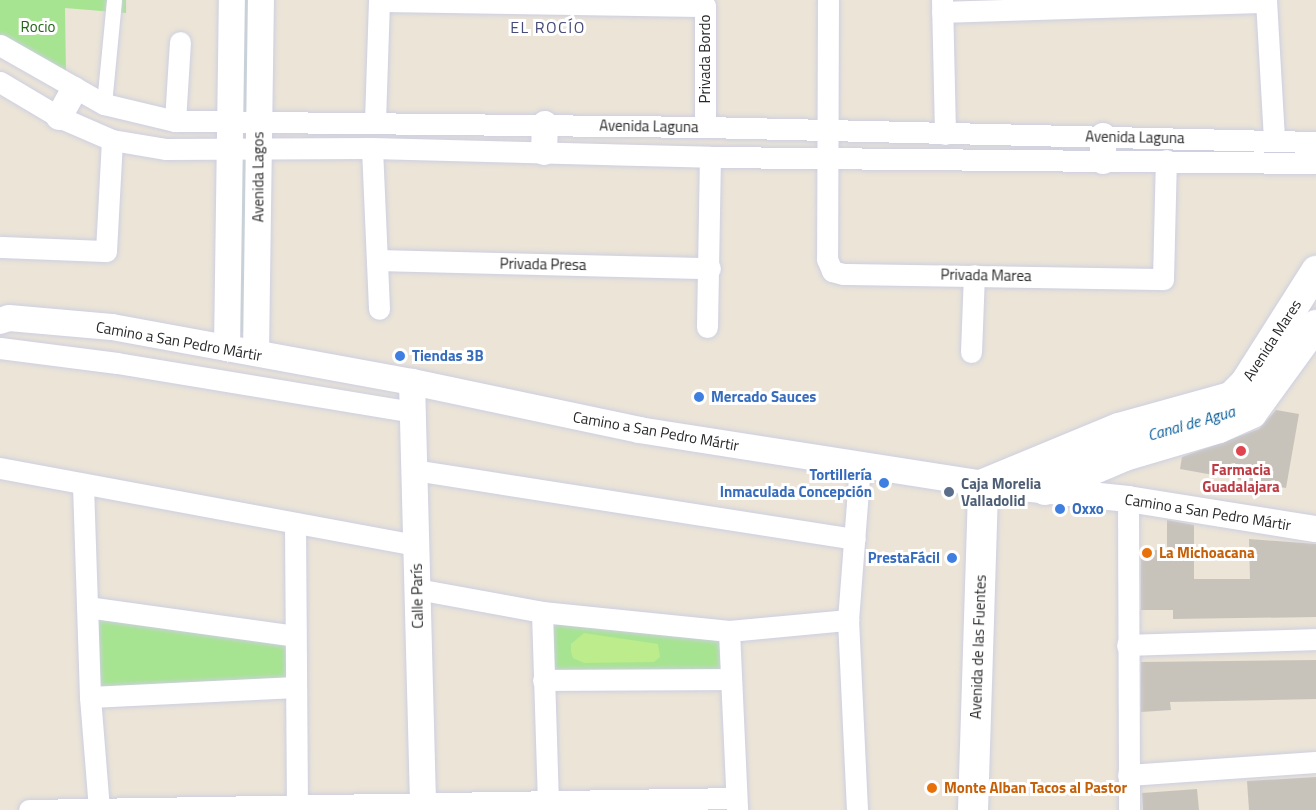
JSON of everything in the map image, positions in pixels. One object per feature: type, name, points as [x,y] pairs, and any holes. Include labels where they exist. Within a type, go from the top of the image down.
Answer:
[{"type":"main road","name":"Avenida Mares","points":[[983,483],[1119,428],[1231,397],[1245,383],[1316,272]]},
{"type":"main road","name":"Avenida Mares","points":[[1045,490],[1125,456],[1219,428],[1252,413],[1316,325]]},
{"type":"main road","name":"Avenida de las Fuentes","points":[[973,810],[983,483]]},
{"type":"street","points":[[104,104],[113,39],[114,0]]},
{"type":"street","name":"Avenida Lagos","points":[[226,348],[232,0]]},
{"type":"street","name":"Avenida Lagos","points":[[256,353],[261,0]]},
{"type":"street","name":"Privada Bordo","points":[[375,121],[379,0],[705,6],[705,127]]},
{"type":"street","name":"Privada Marea","points":[[828,0],[828,259],[832,271],[1163,279],[1166,160]]},
{"type":"street","points":[[945,134],[942,6],[1266,1],[1274,139]]},
{"type":"street","points":[[175,121],[180,42]]},
{"type":"street","name":"Avenida Laguna","points":[[0,45],[74,90],[104,104],[175,121],[230,123],[375,121],[945,134],[1103,149],[1166,160],[1316,163]]},
{"type":"street","name":"Avenida Laguna","points":[[0,82],[59,117],[112,140],[166,149],[372,148],[829,159],[1103,149],[1274,139],[1316,142]]},
{"type":"street","points":[[59,117],[74,90]]},
{"type":"street","points":[[544,152],[545,124]]},
{"type":"street","points":[[0,247],[106,251],[112,140]]},
{"type":"street","points":[[372,148],[379,309]]},
{"type":"street","points":[[707,327],[710,268],[710,157]]},
{"type":"street","name":"Privada Presa","points":[[377,260],[710,268]]},
{"type":"street","points":[[971,352],[974,274]]},
{"type":"street","name":"Camino a San Pedro Mártir","points":[[0,321],[9,318],[112,327],[412,382],[639,430],[983,483],[1128,499],[1316,529]]},
{"type":"street","points":[[0,348],[117,363],[413,412]]},
{"type":"street","name":"Calle París","points":[[412,382],[423,807]]},
{"type":"street","points":[[857,810],[848,620],[860,465]]},
{"type":"street","points":[[0,468],[417,545]]},
{"type":"street","points":[[414,470],[855,539]]},
{"type":"street","points":[[83,485],[90,698],[99,808]]},
{"type":"street","points":[[1128,499],[1129,810]]},
{"type":"street","points":[[295,523],[297,806]]},
{"type":"street","points":[[417,589],[542,612],[729,631],[848,620]]},
{"type":"street","points":[[87,607],[295,636]]},
{"type":"street","points":[[542,612],[548,802]]},
{"type":"street","points":[[29,810],[297,806],[423,807],[548,802],[737,804],[729,631]]},
{"type":"street","points":[[1127,645],[1316,639]]},
{"type":"street","points":[[543,680],[731,679]]},
{"type":"street","points":[[90,698],[296,687]]},
{"type":"street","points":[[1128,775],[1316,762]]},
{"type":"green space","name":"Rocio","points":[[0,0],[126,0],[126,13],[65,8],[66,77],[0,35]]},
{"type":"green space","points":[[232,0],[260,0],[249,333],[240,332],[238,100]]},
{"type":"green space","points":[[91,611],[291,639],[291,681],[92,692]]},
{"type":"green space","points":[[542,612],[729,631],[731,679],[543,680]]},
{"type":"green space","points":[[584,633],[658,644],[660,657],[654,662],[584,663],[573,658],[571,644]]},
{"type":"building","name":"Farmacia Guadalajara","points":[[1276,410],[1299,414],[1286,488],[1180,469],[1182,457],[1259,429]]},
{"type":"building","points":[[1167,520],[1194,525],[1194,579],[1250,579],[1249,539],[1316,544],[1316,617],[1173,619],[1173,610],[1141,610],[1141,550],[1167,550]]},
{"type":"building","points":[[1316,660],[1316,699],[1170,702],[1171,710],[1141,712],[1141,662]]},
{"type":"building","points":[[1316,777],[1316,810],[1249,810],[1247,781]]},
{"type":"building","points":[[1197,789],[1199,810],[1143,810],[1142,793]]},
{"type":"place","name":"Tiendas 3B","points":[[400,356]]},
{"type":"place","name":"Mercado Sauces","points":[[699,397]]},
{"type":"place","name":"Farmacia Guadalajara","points":[[1241,451]]},
{"type":"place","name":"Tortillería Inmaculada Concepción","points":[[884,483]]},
{"type":"place","name":"Caja Morelia Valladolid","points":[[949,492]]},
{"type":"place","name":"Oxxo","points":[[1060,509]]},
{"type":"place","name":"La Michoacana","points":[[1147,553]]},
{"type":"place","name":"PrestaFácil","points":[[952,558]]},
{"type":"place","name":"Monte Alban Tacos al Pastor","points":[[932,788]]},
{"type":"district","name":"EL ROCÍO","points":[[548,27]]},
{"type":"water label","name":"Canal de Agua","points":[[1191,423]]}]
